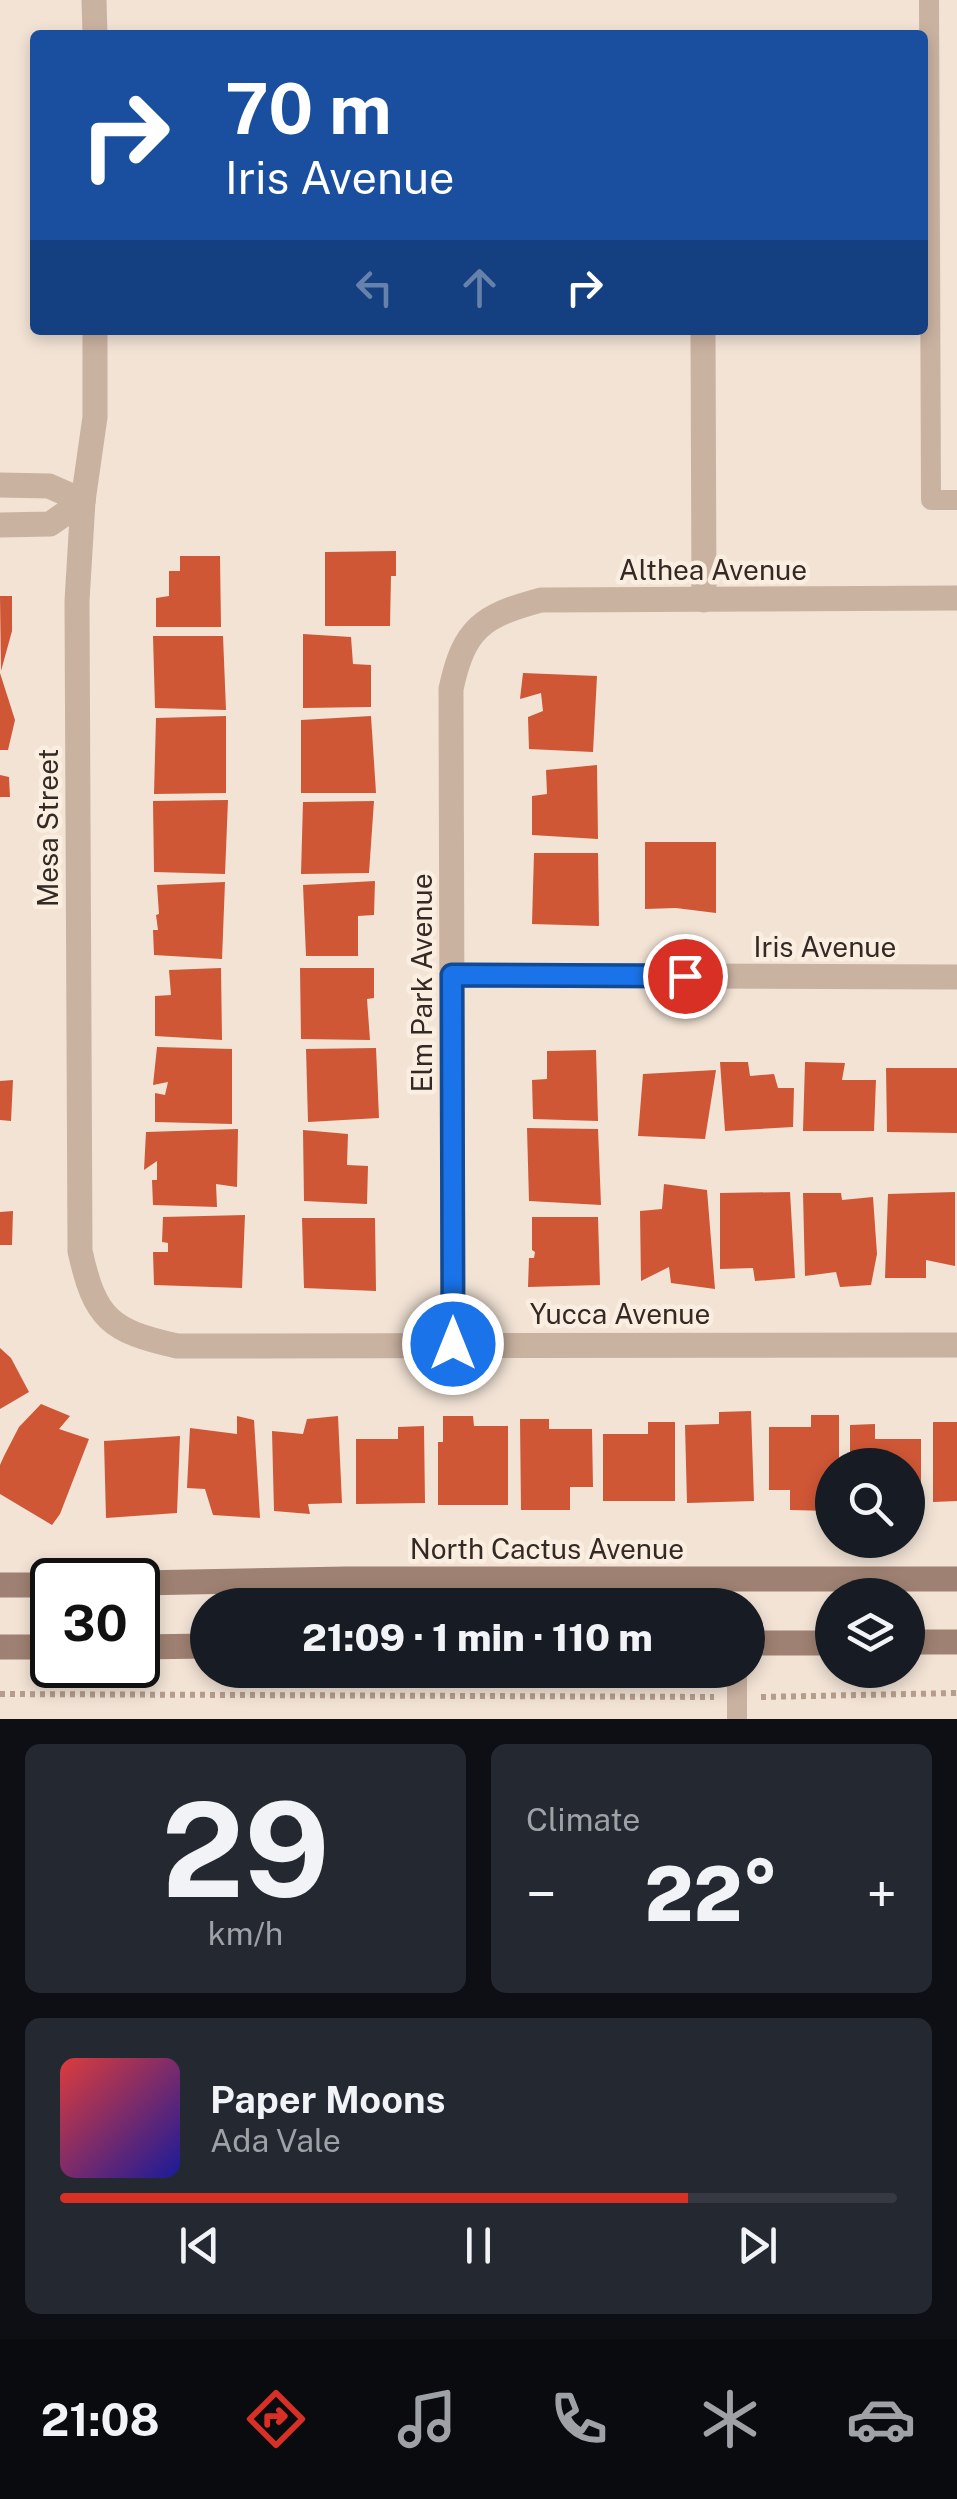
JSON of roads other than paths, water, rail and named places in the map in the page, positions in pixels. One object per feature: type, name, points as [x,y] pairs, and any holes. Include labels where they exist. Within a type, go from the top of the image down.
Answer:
[{"type":"main road","name":"North Cactus Avenue","points":[[160,1583],[957,1578]]},
{"type":"main road","points":[[0,1586],[30,1585]]},
{"type":"main road","points":[[925,1642],[957,1642]]},
{"type":"main road","points":[[765,1644],[815,1643]]},
{"type":"main road","points":[[160,1647],[190,1646]]},
{"type":"main road","points":[[0,1648],[30,1647]]},
{"type":"street","points":[[94,0],[94,30]]},
{"type":"street","name":"Mesa Street","points":[[95,335],[96,417],[83,502],[77,601],[80,1251],[88,1289],[108,1320]]},
{"type":"street","points":[[702,335],[704,600]]},
{"type":"street","points":[[0,486],[49,486],[83,502]]},
{"type":"street","points":[[0,525],[50,524],[83,502]]},
{"type":"street","name":"Althea Avenue","points":[[475,628],[505,610],[541,600],[957,598]]},
{"type":"street","name":"Elm Park Avenue","points":[[453,1344],[451,689],[458,656],[475,628]]},
{"type":"street","name":"Iris Avenue","points":[[452,975],[957,977]]},
{"type":"street","name":"Yucca Avenue","points":[[108,1320],[140,1338],[177,1346],[957,1344]]},
{"type":"lane","points":[[929,0],[932,500],[957,500]]},
{"type":"lane","points":[[737,1688],[737,1719]]}]
